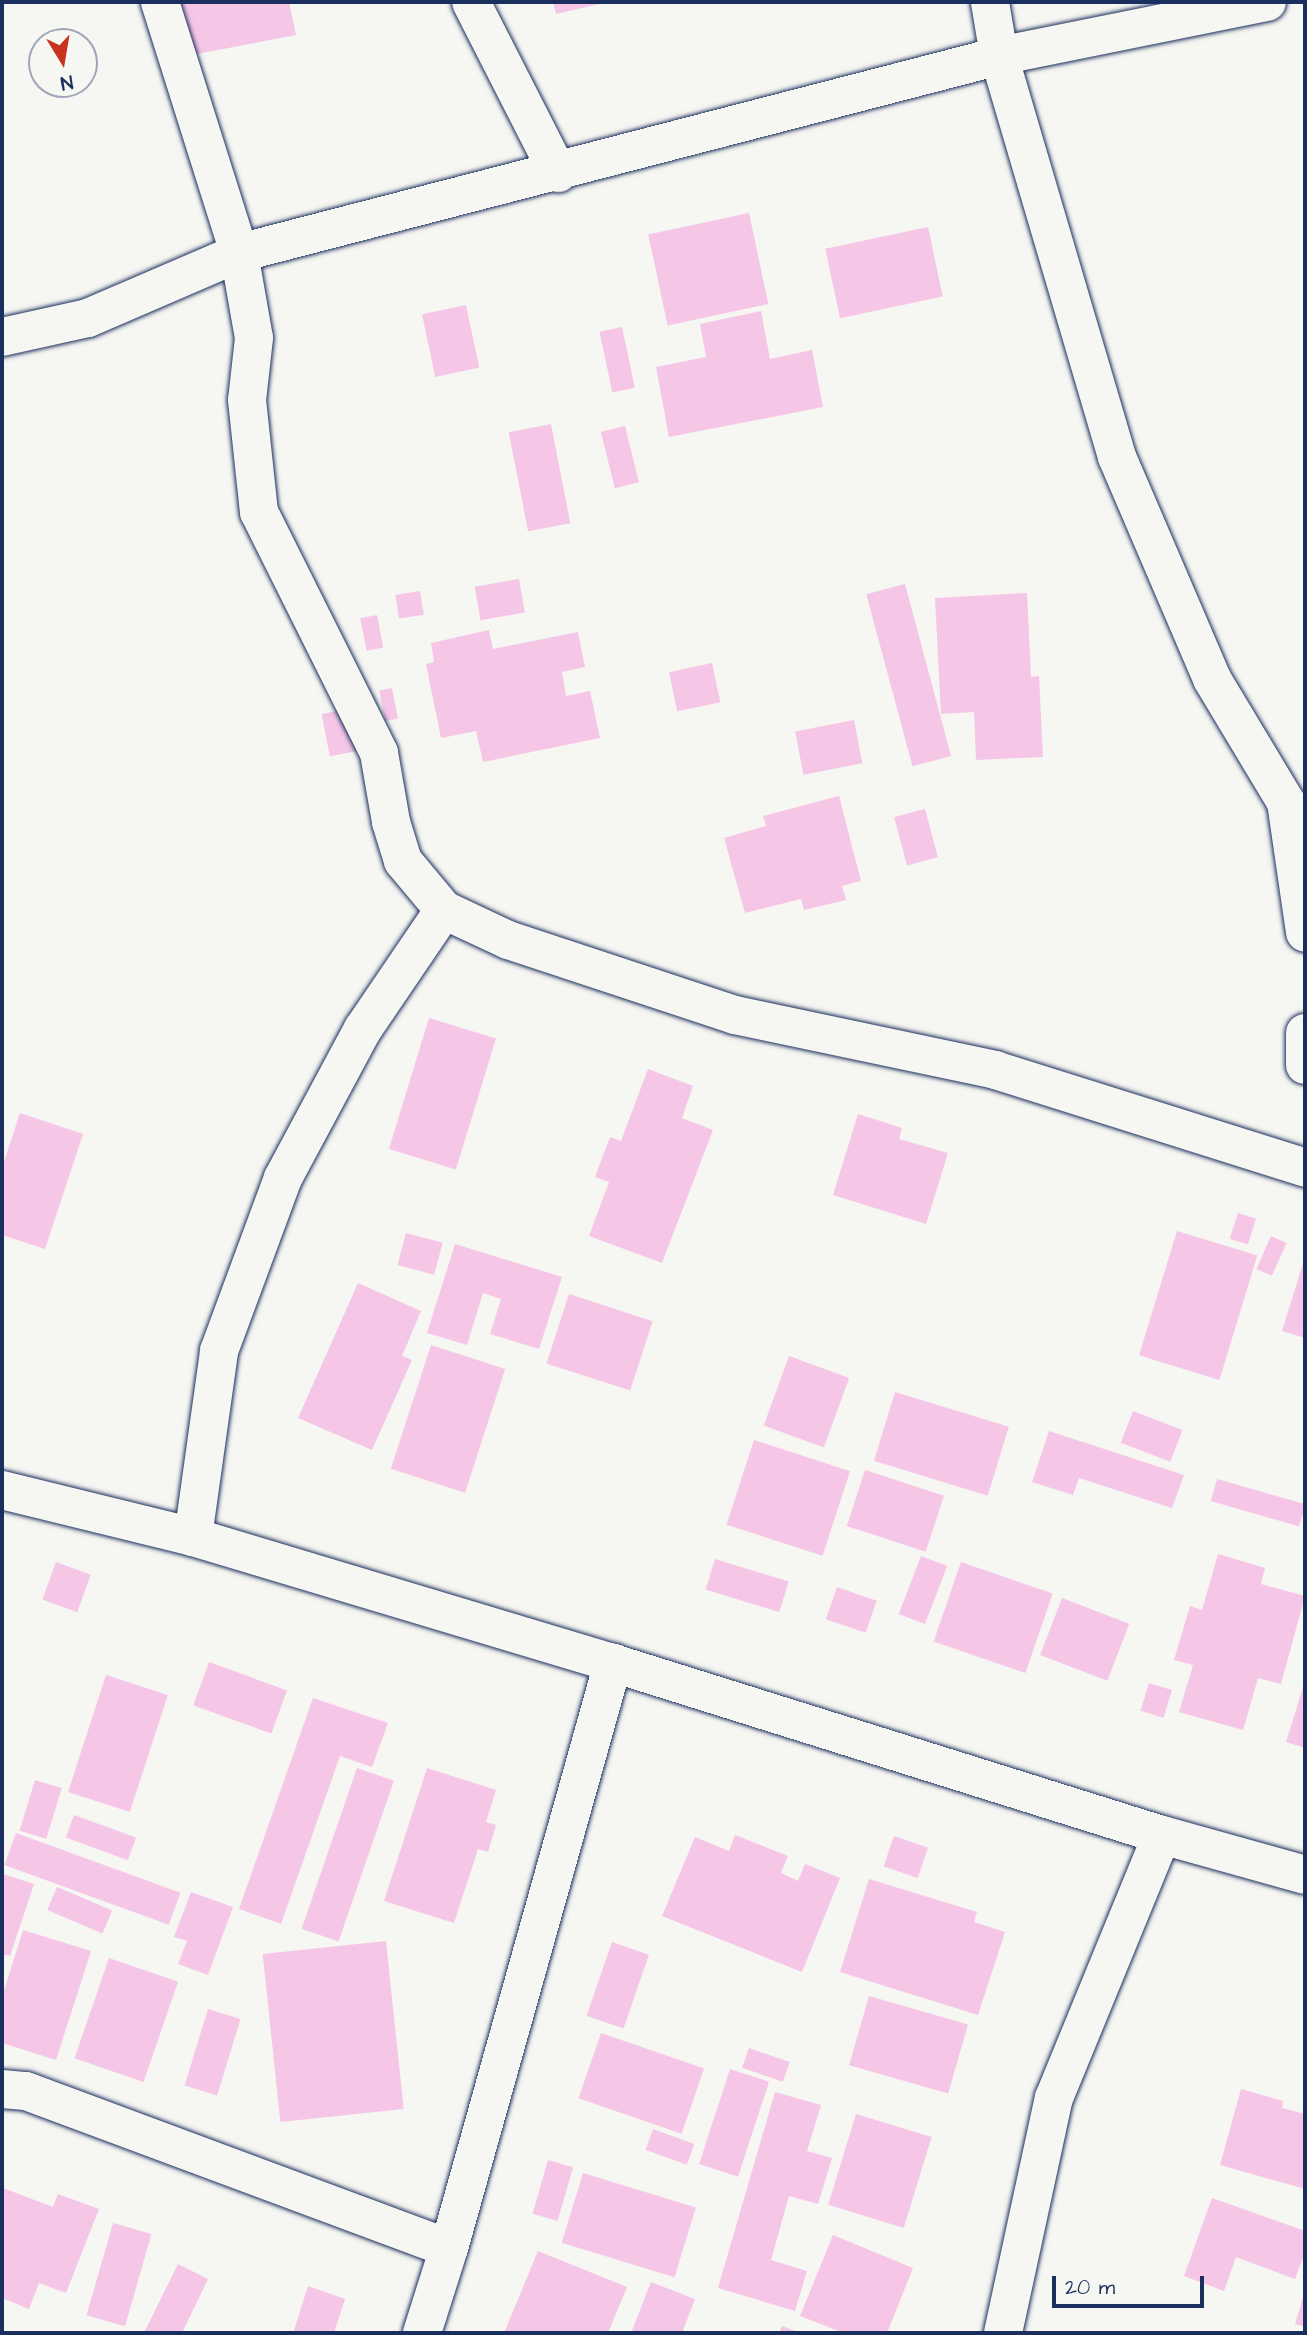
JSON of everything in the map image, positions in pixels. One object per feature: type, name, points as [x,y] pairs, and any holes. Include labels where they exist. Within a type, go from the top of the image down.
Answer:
[{"type":"street","points":[[160,2],[239,253],[254,338],[247,400],[259,512],[379,753],[391,822],[403,861],[444,910],[508,940],[735,1015],[995,1070],[1305,1168]]},
{"type":"street","points":[[471,2],[558,173]]},
{"type":"street","points":[[990,2],[999,56],[1118,457],[1212,679],[1286,802],[1305,933]]},
{"type":"street","points":[[2,337],[88,318],[239,253],[558,173],[999,56],[1267,2]]},
{"type":"street","points":[[192,1537],[219,1351],[283,1178],[363,1029],[444,910]]},
{"type":"street","points":[[1305,1033],[1305,1065]]},
{"type":"street","points":[[2,1490],[192,1537],[614,1663],[1162,1835],[1305,1875]]},
{"type":"street","points":[[422,2333],[449,2248],[614,1663]]},
{"type":"street","points":[[1003,2333],[1054,2098],[1162,1835]]},
{"type":"street","points":[[2,2089],[26,2091],[449,2248]]},
{"type":"building","points":[[181,2],[289,2],[296,35],[192,55]]},
{"type":"building","points":[[553,2],[604,2],[604,3],[556,14]]},
{"type":"building","points":[[749,213],[768,304],[668,325],[648,234]]},
{"type":"building","points":[[928,227],[943,296],[840,318],[825,249]]},
{"type":"building","points":[[466,305],[479,368],[435,377],[422,314]]},
{"type":"building","points":[[761,311],[770,359],[812,350],[823,407],[669,437],[656,367],[706,357],[700,324]]},
{"type":"building","points":[[622,327],[635,388],[612,392],[600,332]]},
{"type":"building","points":[[551,424],[570,523],[528,531],[509,432]]},
{"type":"building","points":[[625,426],[639,482],[615,488],[601,432]]},
{"type":"building","points":[[519,579],[525,612],[481,620],[475,587]]},
{"type":"building","points":[[905,584],[951,756],[912,766],[866,594]]},
{"type":"building","points":[[420,591],[424,615],[399,619],[395,595]]},
{"type":"building","points":[[1027,593],[1031,677],[1039,676],[1043,757],[976,760],[974,712],[941,714],[935,598]]},
{"type":"building","points":[[377,615],[383,647],[367,651],[360,618]]},
{"type":"building","points":[[489,630],[493,649],[578,632],[585,667],[562,672],[566,696],[590,691],[600,738],[483,762],[476,731],[441,738],[426,664],[434,662],[431,643]]},
{"type":"building","points":[[712,663],[720,702],[677,711],[669,672]]},
{"type":"building","points":[[392,688],[398,718],[385,721],[379,690]]},
{"type":"building","points":[[353,708],[361,750],[330,756],[322,714]]},
{"type":"building","points":[[854,720],[862,763],[803,775],[795,731]]},
{"type":"building","points":[[839,796],[861,881],[842,886],[846,900],[804,910],[801,899],[745,913],[724,838],[766,826],[763,816]]},
{"type":"building","points":[[925,809],[938,857],[907,866],[894,817]]},
{"type":"building","points":[[429,1018],[496,1038],[456,1169],[389,1149]]},
{"type":"building","points":[[648,1069],[693,1086],[682,1118],[713,1130],[662,1263],[589,1236],[609,1182],[595,1177],[610,1137],[621,1141]]},
{"type":"building","points":[[20,1113],[83,1134],[45,1249],[2,1235],[2,1168]]},
{"type":"building","points":[[858,1114],[902,1128],[899,1139],[948,1153],[926,1224],[833,1195]]},
{"type":"building","points":[[1238,1213],[1256,1219],[1248,1245],[1230,1239]]},
{"type":"building","points":[[1177,1231],[1257,1256],[1219,1380],[1139,1355]]},
{"type":"building","points":[[406,1233],[443,1243],[434,1275],[397,1265]]},
{"type":"building","points":[[1271,1236],[1287,1243],[1272,1276],[1256,1269]]},
{"type":"building","points":[[455,1244],[562,1277],[539,1349],[490,1334],[501,1299],[483,1293],[467,1345],[427,1333]]},
{"type":"building","points":[[1305,1257],[1305,1338],[1282,1331]]},
{"type":"building","points":[[358,1283],[421,1311],[402,1356],[412,1360],[372,1450],[298,1418]]},
{"type":"building","points":[[569,1294],[653,1321],[630,1391],[546,1363]]},
{"type":"building","points":[[431,1345],[505,1369],[465,1493],[391,1469]]},
{"type":"building","points":[[789,1356],[849,1378],[824,1447],[764,1426]]},
{"type":"building","points":[[895,1392],[1009,1427],[988,1496],[874,1461]]},
{"type":"building","points":[[1133,1411],[1182,1430],[1170,1462],[1121,1443]]},
{"type":"building","points":[[1049,1431],[1184,1475],[1172,1508],[1079,1478],[1073,1495],[1032,1482]]},
{"type":"building","points":[[754,1440],[850,1471],[823,1556],[726,1525]]},
{"type":"building","points":[[865,1470],[944,1496],[926,1552],[847,1526]]},
{"type":"building","points":[[1217,1479],[1305,1504],[1299,1526],[1211,1501]]},
{"type":"building","points":[[1218,1554],[1265,1568],[1261,1584],[1305,1596],[1281,1684],[1258,1678],[1243,1730],[1179,1712],[1193,1665],[1174,1660],[1190,1606],[1202,1610]]},
{"type":"building","points":[[921,1556],[947,1566],[925,1624],[899,1614]]},
{"type":"building","points":[[715,1559],[789,1582],[779,1612],[706,1590]]},
{"type":"building","points":[[56,1562],[91,1575],[77,1612],[42,1600]]},
{"type":"building","points":[[961,1562],[1053,1594],[1025,1673],[934,1641]]},
{"type":"building","points":[[837,1587],[877,1601],[866,1633],[826,1619]]},
{"type":"building","points":[[1062,1598],[1129,1624],[1107,1681],[1040,1655]]},
{"type":"building","points":[[209,1662],[287,1690],[271,1734],[193,1705]]},
{"type":"building","points":[[106,1675],[168,1695],[130,1812],[68,1792]]},
{"type":"building","points":[[1305,1681],[1305,1748],[1286,1742]]},
{"type":"building","points":[[1149,1683],[1172,1690],[1163,1718],[1141,1711]]},
{"type":"building","points":[[313,1698],[388,1723],[372,1767],[340,1756],[281,1924],[239,1909]]},
{"type":"building","points":[[357,1768],[394,1781],[339,1941],[302,1929]]},
{"type":"building","points":[[427,1768],[496,1790],[486,1822],[496,1825],[488,1852],[478,1849],[454,1923],[384,1901]]},
{"type":"building","points":[[35,1780],[62,1788],[46,1839],[20,1831]]},
{"type":"building","points":[[74,1815],[136,1838],[128,1860],[66,1838]]},
{"type":"building","points":[[16,1833],[180,1893],[169,1925],[4,1865]]},
{"type":"building","points":[[735,1835],[788,1856],[781,1873],[798,1881],[805,1864],[840,1878],[802,1972],[662,1916],[695,1837],[729,1851]]},
{"type":"building","points":[[894,1836],[928,1848],[918,1878],[884,1866]]},
{"type":"building","points":[[3,1874],[34,1884],[10,1956],[2,1954]]},
{"type":"building","points":[[869,1879],[977,1912],[974,1922],[1005,1932],[978,2015],[840,1972]]},
{"type":"building","points":[[57,1887],[112,1910],[102,1933],[47,1910]]},
{"type":"building","points":[[191,1892],[233,1907],[208,1975],[178,1964],[187,1941],[174,1937]]},
{"type":"building","points":[[23,1930],[91,1951],[56,2060],[2,2043],[2,1997]]},
{"type":"building","points":[[386,1941],[404,2109],[280,2122],[263,1954]]},
{"type":"building","points":[[612,1942],[649,1955],[623,2028],[587,2016]]},
{"type":"building","points":[[109,1958],[178,1982],[144,2082],[74,2058]]},
{"type":"building","points":[[869,1996],[968,2024],[948,2094],[849,2065]]},
{"type":"building","points":[[208,2009],[241,2019],[217,2095],[185,2086]]},
{"type":"building","points":[[601,2033],[704,2068],[682,2134],[579,2098]]},
{"type":"building","points":[[749,2048],[790,2062],[783,2082],[742,2068]]},
{"type":"building","points":[[730,2069],[769,2082],[738,2177],[699,2164]]},
{"type":"building","points":[[1241,2089],[1283,2101],[1282,2108],[1305,2114],[1305,2189],[1220,2165]]},
{"type":"building","points":[[775,2092],[821,2105],[807,2151],[832,2158],[818,2204],[789,2196],[771,2260],[807,2271],[795,2311],[718,2288]]},
{"type":"building","points":[[856,2114],[932,2137],[904,2228],[828,2205]]},
{"type":"building","points":[[653,2129],[694,2144],[687,2165],[645,2150]]},
{"type":"building","points":[[548,2160],[573,2167],[558,2221],[533,2214]]},
{"type":"building","points":[[583,2173],[696,2207],[675,2277],[562,2243]]},
{"type":"building","points":[[3,2188],[53,2207],[58,2194],[99,2209],[66,2293],[39,2283],[29,2309],[2,2298]]},
{"type":"building","points":[[1212,2198],[1305,2231],[1305,2252],[1295,2279],[1236,2257],[1224,2291],[1184,2276]]},
{"type":"building","points":[[113,2223],[151,2234],[125,2326],[87,2315]]},
{"type":"building","points":[[833,2235],[913,2268],[887,2333],[844,2333],[800,2316]]},
{"type":"building","points":[[538,2251],[627,2287],[608,2333],[504,2333]]},
{"type":"building","points":[[178,2264],[208,2279],[182,2333],[144,2333]]},
{"type":"building","points":[[651,2282],[695,2299],[682,2333],[631,2333]]},
{"type":"building","points":[[308,2286],[345,2299],[334,2333],[293,2333]]},
{"type":"building","points":[[1305,2291],[1305,2327],[1295,2324]]},
{"type":"building","points":[[782,2326],[801,2333],[779,2333]]}]
